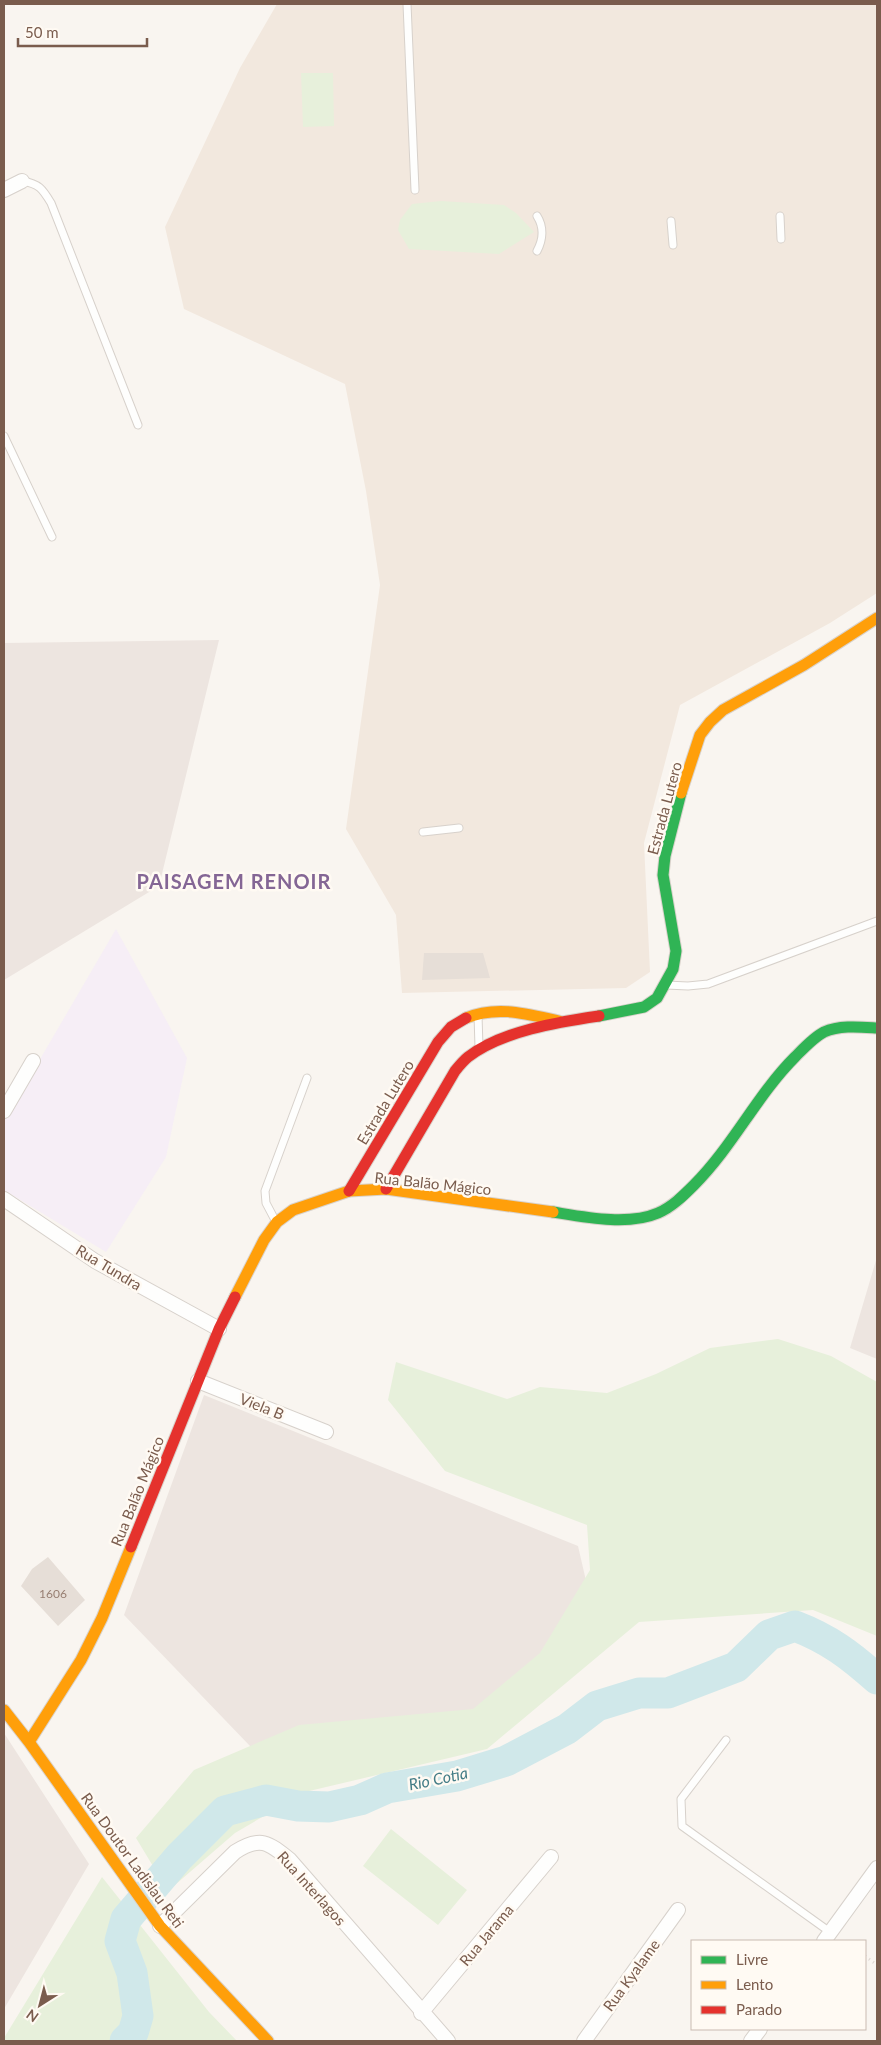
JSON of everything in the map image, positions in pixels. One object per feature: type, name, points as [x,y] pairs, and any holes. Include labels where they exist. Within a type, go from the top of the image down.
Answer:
[{"type":"street","points":[[4,190],[22,181]]},
{"type":"street","name":"Estrada Lutero","points":[[386,1189],[455,1071],[468,1057],[500,1039],[561,1022],[629,1011],[644,1007],[657,998],[666,985],[673,969],[676,951],[663,875],[665,856],[687,772],[700,736],[710,722],[724,710],[804,665],[877,618]]},
{"type":"street","name":"Estrada Lutero","points":[[349,1192],[438,1042],[462,1018],[478,1012],[498,1010],[561,1022]]},
{"type":"street","name":"Rua Balão Mágico","points":[[29,1742],[81,1660],[102,1618],[218,1329],[264,1240],[277,1222],[294,1210],[349,1192],[386,1189],[594,1218],[636,1219],[658,1213],[679,1200],[709,1170],[782,1070],[804,1048],[824,1032],[848,1027],[877,1028]]},
{"type":"street","points":[[4,1111],[33,1060]]},
{"type":"street","name":"Rua Tundra","points":[[4,1199],[95,1261],[218,1329]]},
{"type":"street","name":"Viela B","points":[[198,1381],[326,1432]]},
{"type":"street","name":"Rua Doutor Ladislau Reti","points":[[4,1710],[29,1742],[156,1921],[268,2041]]},
{"type":"street","name":"Rua Interlagos","points":[[156,1921],[235,1852],[248,1844],[264,1841],[290,1860],[421,2013],[448,2041]]},
{"type":"street","name":"Rua Jarama","points":[[421,2013],[551,1857]]},
{"type":"street","points":[[827,1937],[877,1868]]},
{"type":"street","name":"Rua Kyalame","points":[[584,2041],[678,1910]]},
{"type":"street","points":[[751,2041],[759,2030]]},
{"type":"lane","points":[[407,4],[415,190]]},
{"type":"lane","points":[[22,181],[35,183],[44,190],[51,203],[138,425]]},
{"type":"lane","points":[[537,216],[542,226],[542,237],[537,251]]},
{"type":"lane","points":[[780,216],[781,239]]},
{"type":"lane","points":[[671,221],[674,245]]},
{"type":"lane","points":[[4,436],[52,537]]},
{"type":"lane","points":[[423,832],[459,828]]},
{"type":"lane","points":[[666,985],[688,986],[708,984],[877,921]]},
{"type":"lane","points":[[478,1012],[479,1050]]},
{"type":"lane","points":[[277,1222],[266,1203],[265,1191],[307,1078]]},
{"type":"lane","points":[[726,1740],[681,1799],[682,1826],[827,1937]]},
{"type":"path","points":[[866,1957],[877,1965]]},
{"type":"shaded area","points":[[277,4],[877,4],[877,593],[830,623],[680,705],[644,843],[650,972],[626,988],[402,993],[396,915],[346,829],[380,585],[366,491],[345,384],[184,309],[165,227],[240,68]]},
{"type":"shaded area","points":[[219,640],[159,886],[4,980],[4,643]]},
{"type":"shaded area","points":[[116,929],[187,1058],[166,1157],[106,1252],[4,1190],[4,1121]]},
{"type":"shaded area","points":[[877,1257],[877,1359],[850,1348]]},
{"type":"shaded area","points":[[204,1395],[578,1546],[593,1611],[487,1718],[275,1772],[124,1615]]},
{"type":"shaded area","points":[[4,1733],[89,1864],[4,2009]]},
{"type":"green space","points":[[301,73],[333,73],[334,126],[303,127]]},
{"type":"green space","points":[[441,201],[504,205],[516,213],[534,232],[499,254],[409,249],[398,230],[400,220],[412,204]]},
{"type":"green space","points":[[778,1339],[831,1356],[877,1382],[877,1636],[813,1610],[639,1622],[487,1749],[305,1792],[235,1833],[168,1891],[136,1838],[194,1770],[299,1725],[473,1709],[540,1653],[590,1570],[587,1525],[445,1471],[388,1400],[396,1362],[507,1399],[540,1387],[607,1393],[656,1374],[710,1348]]},
{"type":"green space","points":[[391,1829],[467,1890],[438,1925],[363,1866]]},
{"type":"green space","points":[[102,1877],[209,2012],[237,2041],[4,2041],[4,2038]]},
{"type":"building","points":[[424,953],[483,953],[490,978],[422,980]]},
{"type":"building","points":[[48,1557],[85,1600],[58,1626],[21,1586],[32,1569]]},
{"type":"waterway","name":"Rio Cotia","points":[[125,2041],[133,2033],[138,2016],[132,1973],[120,1941],[126,1919],[179,1857],[225,1811],[266,1800],[298,1806],[329,1807],[360,1800],[387,1788],[457,1776],[506,1761],[567,1729],[597,1706],[639,1693],[668,1693],[736,1667],[769,1635],[795,1626],[839,1648],[877,1679]]},
{"type":"traffic: fast","points":[[599,1016],[644,1007],[657,998],[673,969],[676,951],[663,875],[665,856],[681,793]]},
{"type":"traffic: fast","points":[[553,1212],[620,1220],[646,1217],[663,1211],[681,1197],[708,1170],[781,1072],[820,1034],[837,1028],[877,1028]]},
{"type":"traffic: slow","points":[[681,793],[700,735],[723,710],[804,665],[877,618]]},
{"type":"traffic: slow","points":[[466,1018],[478,1014],[501,1011],[559,1021]]},
{"type":"traffic: slow","points":[[235,1297],[264,1240],[277,1222],[293,1210],[349,1191],[386,1189],[553,1212]]},
{"type":"traffic: slow","points":[[29,1742],[81,1660],[102,1618],[131,1547]]},
{"type":"traffic: slow","points":[[4,1710],[29,1742],[160,1926],[268,2041]]},
{"type":"traffic: jam","points":[[386,1189],[455,1071],[468,1057],[497,1040],[514,1034],[566,1021],[599,1016]]},
{"type":"traffic: jam","points":[[349,1191],[438,1042],[451,1027],[466,1018]]},
{"type":"traffic: jam","points":[[131,1547],[219,1329],[235,1297]]},
{"type":"district","name":"PAISAGEM RENOIR","points":[[234,881]]}]
